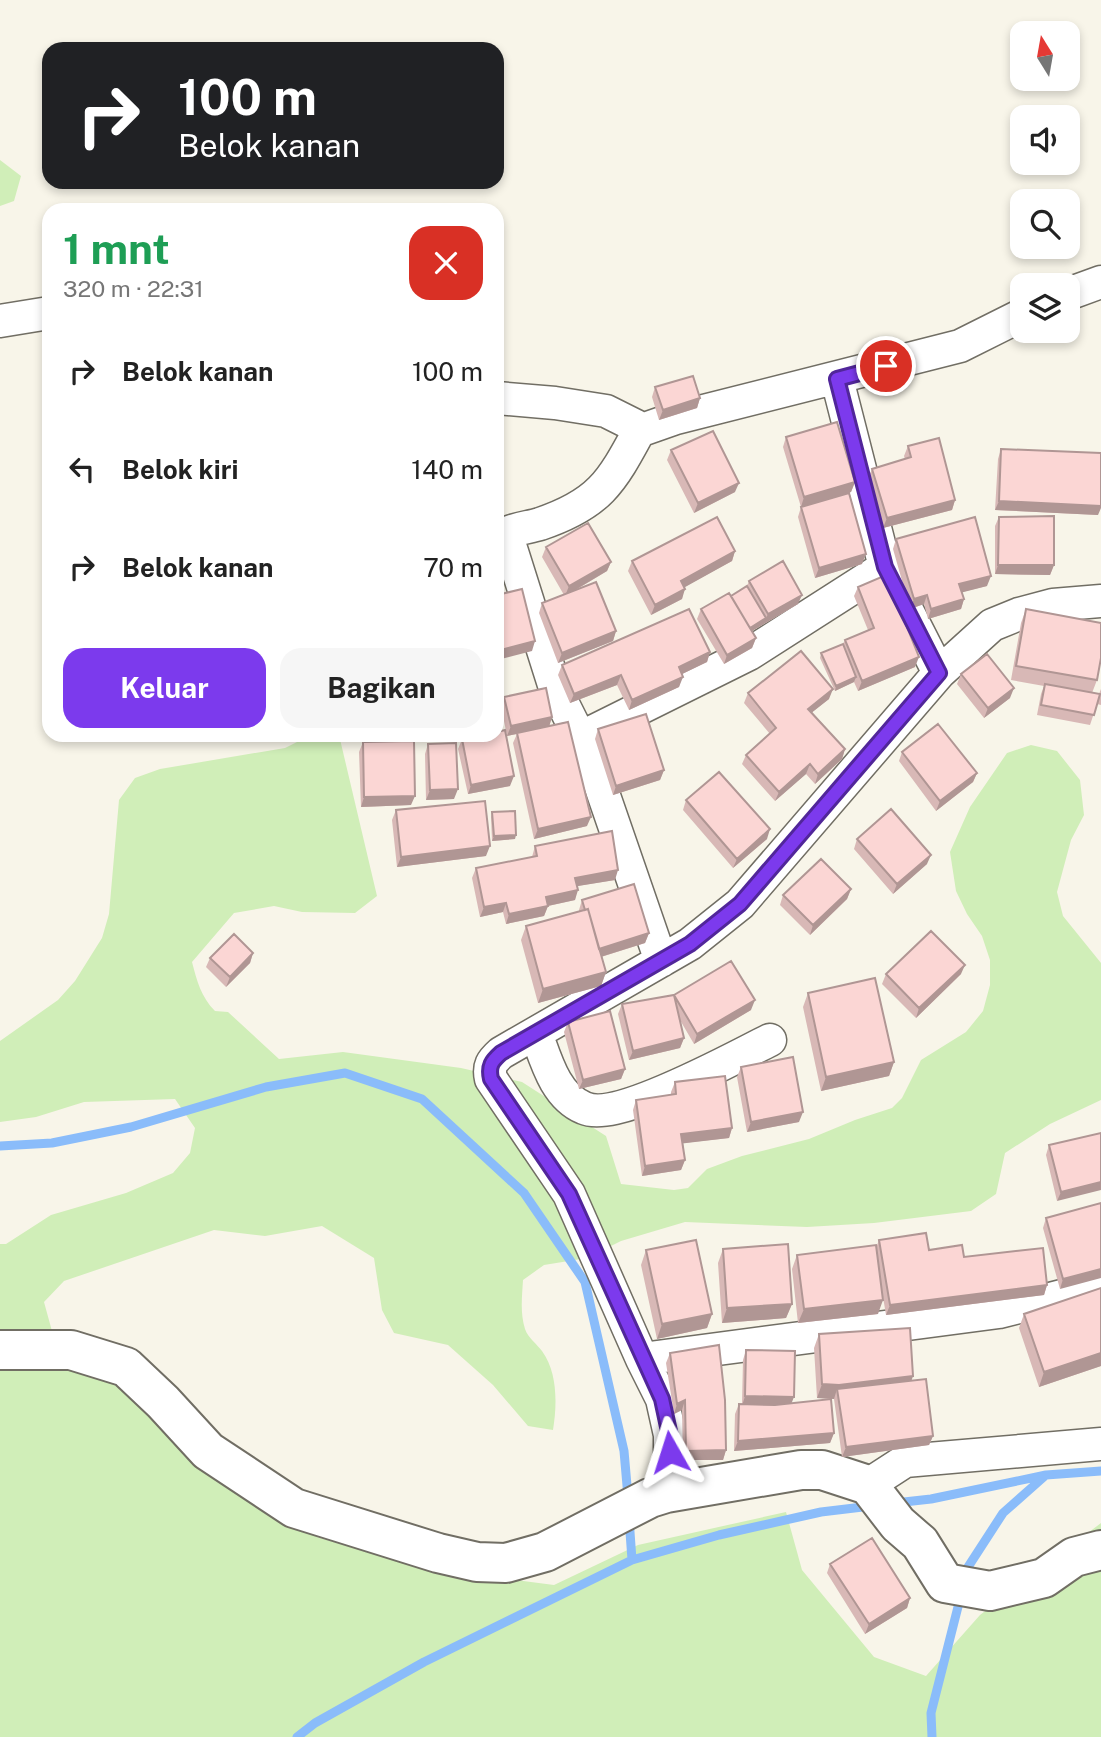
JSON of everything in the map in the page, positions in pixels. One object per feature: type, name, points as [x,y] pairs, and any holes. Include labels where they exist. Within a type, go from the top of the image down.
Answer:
[{"type":"street","points":[[1080,290],[1101,282]]},
{"type":"street","points":[[0,321],[42,314]]},
{"type":"street","points":[[661,961],[593,764],[555,688],[508,536],[512,531],[540,524],[578,508],[601,492],[639,431],[676,418],[960,346],[1010,321]]},
{"type":"street","points":[[837,379],[885,567],[939,673]]},
{"type":"street","points":[[504,399],[606,411],[636,426],[639,431]]},
{"type":"street","points":[[580,738],[749,654],[885,567]]},
{"type":"street","points":[[658,1496],[670,1469],[670,1436],[662,1399],[569,1194],[491,1079],[489,1070],[492,1061],[690,944],[740,904],[939,673],[992,625],[1019,614],[1054,605],[1101,601]]},
{"type":"street","points":[[536,1033],[552,1076],[575,1103],[587,1110],[640,1102],[770,1040]]},
{"type":"street","points":[[642,1359],[999,1311],[1101,1286]]},
{"type":"street","points":[[0,1350],[71,1350],[126,1367],[208,1451],[294,1508],[438,1553],[477,1562],[506,1563],[545,1552],[658,1496],[801,1471],[822,1470],[868,1485],[898,1524],[920,1543],[945,1583],[990,1591],[1044,1578],[1074,1557],[1101,1550]]},
{"type":"street","points":[[868,1485],[905,1461],[1101,1444]]},
{"type":"green space","points":[[0,160],[21,176],[14,201],[0,206]]},
{"type":"green space","points":[[297,742],[341,742],[377,896],[355,913],[302,912],[274,906],[234,913],[192,962],[200,988],[210,1006],[215,1011],[228,1012],[279,1059],[343,1052],[461,1068],[522,1082],[606,1136],[621,1184],[674,1190],[688,1188],[707,1169],[742,1156],[809,1139],[892,1108],[902,1098],[921,1060],[966,1032],[983,1011],[990,985],[990,960],[982,936],[956,891],[950,852],[970,807],[1007,753],[1031,745],[1057,751],[1080,780],[1084,815],[1071,840],[1057,892],[1063,916],[1101,963],[1101,1100],[1050,1124],[1005,1153],[996,1194],[971,1211],[874,1223],[807,1227],[685,1222],[621,1241],[587,1258],[544,1265],[523,1280],[522,1311],[526,1332],[542,1351],[554,1379],[553,1430],[528,1426],[493,1385],[448,1345],[394,1333],[382,1310],[374,1258],[322,1226],[265,1236],[214,1230],[64,1281],[44,1302],[61,1364],[121,1377],[198,1456],[317,1537],[421,1568],[554,1585],[638,1545],[786,1512],[802,1570],[874,1657],[926,1676],[980,1615],[1101,1523],[1101,1737],[0,1737],[0,1244],[6,1244],[51,1215],[126,1193],[173,1173],[190,1153],[195,1128],[175,1099],[84,1102],[36,1117],[0,1122],[0,1041],[58,1000],[75,981],[102,938],[109,914],[119,800],[135,778],[160,769],[285,748]]},
{"type":"building","points":[[693,376],[700,398],[663,410],[655,387]]},
{"type":"building","points":[[837,422],[855,482],[804,497],[786,437]]},
{"type":"building","points":[[713,431],[739,483],[698,503],[671,450]]},
{"type":"building","points":[[939,438],[955,500],[887,518],[872,469],[911,457],[908,446]]},
{"type":"building","points":[[1001,449],[1101,453],[1101,506],[999,501]]},
{"type":"building","points":[[849,493],[866,554],[819,568],[801,507]]},
{"type":"building","points":[[1054,516],[1054,565],[998,565],[999,517]]},
{"type":"building","points":[[717,517],[735,551],[681,581],[685,589],[655,605],[632,561]]},
{"type":"building","points":[[975,517],[991,576],[959,584],[964,599],[931,609],[927,595],[914,599],[896,539]]},
{"type":"building","points":[[588,523],[611,562],[569,586],[546,547]]},
{"type":"building","points":[[783,561],[802,595],[768,614],[749,581]]},
{"type":"building","points":[[886,575],[919,657],[862,681],[845,640],[874,628],[858,587]]},
{"type":"building","points":[[596,582],[616,631],[562,653],[542,603]]},
{"type":"building","points":[[747,586],[766,618],[750,628],[731,596]]},
{"type":"building","points":[[522,589],[535,641],[504,649],[504,593]]},
{"type":"building","points":[[729,593],[756,638],[727,655],[701,609]]},
{"type":"building","points":[[689,609],[710,652],[679,667],[683,677],[632,700],[621,675],[574,694],[562,665]]},
{"type":"building","points":[[1026,609],[1101,623],[1101,658],[1097,680],[1016,666]]},
{"type":"building","points":[[843,644],[856,677],[836,686],[821,653]]},
{"type":"building","points":[[801,651],[833,689],[808,709],[845,749],[818,774],[810,764],[779,792],[746,755],[776,728],[748,693]]},
{"type":"building","points":[[987,654],[1014,688],[988,708],[961,674]]},
{"type":"building","points":[[1045,684],[1100,694],[1094,715],[1041,705]]},
{"type":"building","points":[[546,688],[552,717],[511,726],[504,697]]},
{"type":"building","points":[[646,714],[664,770],[616,786],[598,729]]},
{"type":"building","points":[[568,722],[591,817],[538,829],[517,733]]},
{"type":"building","points":[[938,724],[977,773],[940,801],[902,752]]},
{"type":"building","points":[[504,730],[514,776],[471,785],[463,742],[504,742]]},
{"type":"building","points":[[363,742],[414,742],[415,796],[364,797]]},
{"type":"building","points":[[456,743],[458,789],[430,790],[428,744]]},
{"type":"building","points":[[719,772],[770,829],[737,859],[686,800]]},
{"type":"building","points":[[485,801],[490,846],[401,857],[396,810]]},
{"type":"building","points":[[891,809],[931,855],[897,884],[857,839]]},
{"type":"building","points":[[515,811],[516,835],[494,836],[492,812]]},
{"type":"building","points":[[612,831],[618,870],[575,878],[578,890],[546,897],[548,906],[509,914],[506,903],[484,907],[476,868],[537,856],[535,846]]},
{"type":"building","points":[[821,859],[851,889],[813,925],[783,895]]},
{"type":"building","points":[[634,884],[649,933],[599,949],[588,909],[585,910],[582,900]]},
{"type":"building","points":[[588,909],[606,972],[543,989],[526,926]]},
{"type":"building","points":[[931,931],[965,965],[919,1008],[886,974]]},
{"type":"building","points":[[234,934],[253,953],[230,977],[210,958]]},
{"type":"building","points":[[731,961],[755,1000],[697,1034],[674,995]]},
{"type":"building","points":[[875,978],[894,1062],[826,1077],[808,993]]},
{"type":"building","points":[[674,995],[684,1038],[633,1051],[622,1004]]},
{"type":"building","points":[[610,1011],[625,1069],[583,1080],[568,1022]]},
{"type":"building","points":[[793,1057],[803,1112],[751,1122],[741,1067]]},
{"type":"building","points":[[725,1076],[732,1128],[681,1134],[685,1160],[645,1166],[636,1100],[676,1094],[675,1082]]},
{"type":"building","points":[[1101,1133],[1101,1182],[1061,1192],[1049,1145]]},
{"type":"building","points":[[1101,1203],[1101,1269],[1063,1279],[1046,1218]]},
{"type":"building","points":[[926,1233],[929,1250],[962,1245],[964,1257],[1043,1248],[1047,1285],[890,1305],[879,1240]]},
{"type":"building","points":[[696,1240],[712,1314],[662,1324],[646,1250]]},
{"type":"building","points":[[788,1244],[792,1304],[727,1308],[723,1249]]},
{"type":"building","points":[[876,1245],[883,1300],[804,1309],[797,1255]]},
{"type":"building","points":[[1101,1288],[1101,1353],[1044,1372],[1024,1314]]},
{"type":"building","points":[[910,1328],[913,1376],[839,1385],[822,1384],[819,1334]]},
{"type":"building","points":[[719,1345],[725,1400],[726,1450],[686,1451],[685,1400],[677,1404],[670,1353]]},
{"type":"building","points":[[746,1350],[795,1351],[794,1397],[745,1396]]},
{"type":"building","points":[[926,1379],[933,1436],[846,1447],[837,1389]]},
{"type":"building","points":[[831,1399],[834,1433],[738,1441],[739,1404],[775,1405]]},
{"type":"building","points":[[872,1538],[910,1598],[869,1624],[830,1564]]},
{"type":"waterway","points":[[0,1146],[52,1143],[131,1127],[266,1087],[345,1073],[422,1099],[524,1193],[585,1282],[624,1451],[628,1497]]},
{"type":"waterway","points":[[965,1578],[968,1567],[1003,1513],[1046,1475],[1101,1471]]},
{"type":"waterway","points":[[895,1503],[931,1499],[1046,1475]]},
{"type":"waterway","points":[[297,1737],[315,1723],[424,1662],[632,1560],[719,1535],[821,1512],[871,1506]]},
{"type":"waterway","points":[[629,1518],[632,1560]]},
{"type":"waterway","points":[[932,1737],[931,1713],[961,1595]]},
{"type":"route","points":[[670,1452],[670,1436],[662,1399],[569,1194],[491,1079],[489,1070],[492,1061],[501,1053],[690,944],[740,904],[939,673],[885,567],[837,379],[886,366]]}]
